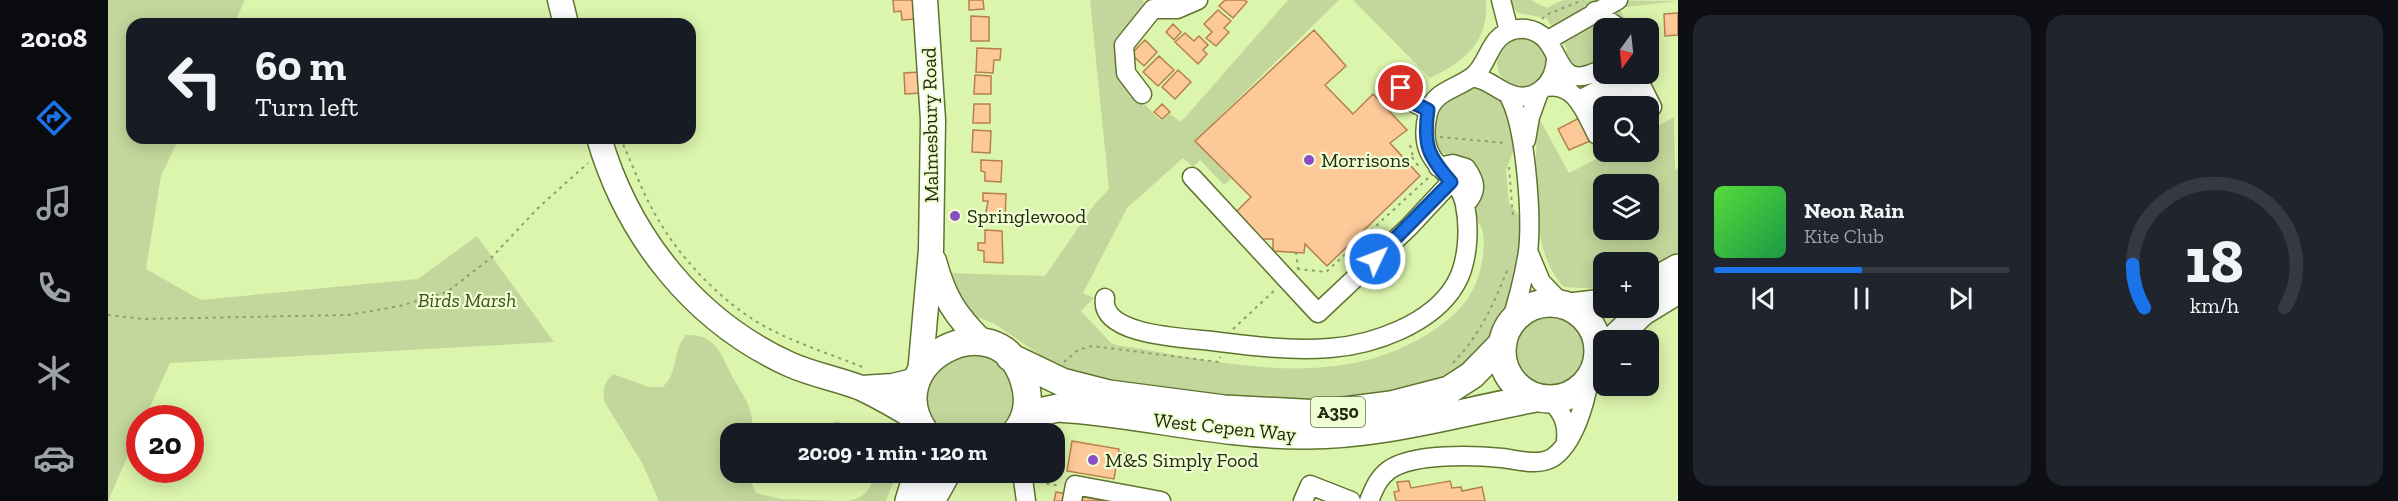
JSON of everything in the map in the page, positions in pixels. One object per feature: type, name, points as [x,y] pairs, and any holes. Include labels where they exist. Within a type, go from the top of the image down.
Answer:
[{"type":"highway","points":[[1659,278],[1678,267]]},
{"type":"highway","points":[[1626,330],[1642,312],[1678,290]]},
{"type":"highway","points":[[1593,304],[1566,306],[1545,304],[1531,307],[1507,333],[1503,361],[1510,378],[1524,392],[1544,399],[1570,395],[1593,367]]},
{"type":"highway","points":[[1566,306],[1580,314],[1593,330]]},
{"type":"highway","name":"West Cepen Way","points":[[1010,357],[1062,382],[1109,394],[1224,409],[1321,414],[1391,405],[1438,394],[1465,380],[1507,333]]},
{"type":"highway","points":[[920,423],[914,402],[919,377],[928,361],[946,347],[964,342],[982,342]]},
{"type":"highway","name":"A350","points":[[982,342],[995,346],[1010,357],[1022,373],[1027,390],[1020,423]]},
{"type":"highway","name":"West Cepen Way","points":[[1028,423],[1044,411],[1058,408],[1237,432],[1341,434],[1544,399]]},
{"type":"highway","points":[[909,501],[915,483]]},
{"type":"highway","points":[[931,501],[941,483]]},
{"type":"main road","points":[[560,0],[565,18]]},
{"type":"main road","name":"Malmesbury Road","points":[[919,377],[931,250],[933,120],[925,0]]},
{"type":"main road","points":[[601,144],[611,175],[628,213],[664,267],[688,293],[724,324],[774,357],[808,372],[865,379],[888,386],[919,377]]},
{"type":"main road","name":"Malmesbury Road","points":[[931,250],[940,284],[951,308],[982,342]]},
{"type":"main road","points":[[865,379],[916,423]]},
{"type":"street","points":[[1142,94],[1126,74],[1124,45],[1153,9],[1177,9],[1198,0]]},
{"type":"street","points":[[1500,0],[1509,31]]},
{"type":"street","points":[[1548,40],[1589,5],[1618,0]]},
{"type":"street","points":[[1589,5],[1606,18]]},
{"type":"street","points":[[1105,298],[1106,310],[1122,326],[1147,333],[1279,349],[1331,348],[1366,342],[1412,322],[1438,305],[1457,282],[1466,248],[1465,205],[1451,182],[1438,167],[1426,145],[1428,110],[1449,87],[1472,77],[1489,56],[1493,46],[1509,31],[1521,28],[1533,30],[1548,40],[1564,71],[1576,77],[1593,74]]},
{"type":"street","points":[[1489,56],[1491,76],[1501,89],[1519,123],[1526,172]]},
{"type":"street","points":[[1507,333],[1528,251],[1526,137],[1543,90],[1553,79],[1556,59]]},
{"type":"street","points":[[1472,77],[1501,89],[1529,96],[1559,87],[1593,117]]},
{"type":"street","points":[[1626,96],[1640,87]]},
{"type":"street","points":[[1401,88],[1416,104],[1428,110]]},
{"type":"street","points":[[1438,167],[1453,164],[1466,168],[1475,185],[1472,198],[1465,205]]},
{"type":"street","points":[[1192,177],[1292,274],[1318,313],[1408,228],[1451,182]]},
{"type":"street","points":[[1528,251],[1541,282],[1566,306]]},
{"type":"street","points":[[1369,501],[1381,478],[1398,466],[1456,455],[1546,460],[1555,456],[1585,403],[1593,380]]},
{"type":"street","points":[[1544,399],[1563,415],[1568,428],[1566,440]]},
{"type":"street","points":[[1072,501],[1075,485],[1161,501]]},
{"type":"street","points":[[1306,493],[1351,501]]},
{"type":"path","points":[[1533,30],[1546,15],[1589,5]]},
{"type":"path","points":[[1438,130],[1439,136],[1511,144]]},
{"type":"path","points":[[623,144],[659,221],[691,263],[718,292],[764,326],[865,379]]},
{"type":"path","points":[[1510,156],[1508,180],[1514,225]]},
{"type":"path","points":[[1292,274],[1326,272],[1429,177],[1412,157]]},
{"type":"path","points":[[108,314],[144,319],[244,319],[348,315],[400,306],[447,292],[492,256],[579,168]]},
{"type":"path","points":[[1059,368],[1073,354],[1092,345],[1219,362],[1227,335],[1292,274],[1296,252]]},
{"type":"path","points":[[1449,366],[1469,346],[1484,323],[1508,267]]},
{"type":"path","points":[[1045,483],[1052,485]]},
{"type":"green space","name":"Birds Marsh","points":[[108,0],[245,0],[237,18],[126,18],[126,144],[176,144],[161,176],[146,269],[201,300],[418,279],[477,236],[554,342],[170,363],[151,405],[126,405],[126,460],[108,501]]},
{"type":"green space","points":[[1090,0],[1143,0],[1145,6],[1123,39],[1128,87],[1161,121],[1170,114],[1181,122],[1288,0],[1339,0],[1195,141],[1231,179],[1224,185],[1200,160],[1193,167],[1183,158],[1127,208],[1083,293],[1094,298],[1081,311],[1110,342],[1116,345],[1231,364],[1270,368],[1309,368],[1347,364],[1384,355],[1435,330],[1456,313],[1467,299],[1475,285],[1482,261],[1484,244],[1482,229],[1471,214],[1476,194],[1455,159],[1441,152],[1435,142],[1436,123],[1442,106],[1451,95],[1477,88],[1500,96],[1510,109],[1516,144],[1506,170],[1509,203],[1520,217],[1523,240],[1506,312],[1480,350],[1440,384],[1311,406],[1102,384],[1060,369],[995,324],[977,317],[961,298],[949,273],[1045,276],[1094,205],[1109,189]]},
{"type":"green space","points":[[1353,0],[1486,0],[1486,15],[1479,39],[1464,57],[1430,78]]},
{"type":"green space","points":[[1508,0],[1531,0],[1547,8],[1563,0],[1678,1],[1619,8],[1624,18],[1593,18],[1593,66],[1588,69],[1572,69],[1565,56],[1567,49],[1546,18],[1518,13]]},
{"type":"green space","points":[[1522,38],[1531,40],[1542,49],[1547,63],[1545,72],[1536,83],[1522,88],[1513,86],[1502,77],[1497,63],[1499,54],[1508,43]]},
{"type":"green space","points":[[1674,117],[1675,170],[1678,168],[1678,252],[1659,263],[1659,252],[1593,252],[1593,288],[1564,287],[1552,271],[1544,252],[1539,230],[1535,183],[1539,118],[1569,173],[1593,161],[1659,162],[1659,125]]},
{"type":"green space","points":[[1549,315],[1563,318],[1575,325],[1582,337],[1585,351],[1582,365],[1575,377],[1563,384],[1549,387],[1535,384],[1523,377],[1516,365],[1513,351],[1516,337],[1523,325],[1535,318]]},
{"type":"green space","points":[[686,335],[696,336],[705,338],[717,348],[745,398],[752,417],[752,423],[720,423],[720,483],[752,483],[756,493],[781,499],[841,501],[659,501],[642,463],[604,401],[604,389],[613,374],[649,387],[663,387],[671,375]]},
{"type":"green space","points":[[966,351],[996,359],[1015,385],[1014,412],[1006,423],[933,423],[926,414],[929,375]]},
{"type":"green space","points":[[893,483],[886,501],[846,501],[858,498],[871,484]]},
{"type":"building","points":[[893,0],[913,0],[915,19],[902,20],[901,11],[894,12]]},
{"type":"building","points":[[969,0],[983,0],[984,9],[969,10]]},
{"type":"building","points":[[1225,0],[1247,2],[1233,18],[1219,6]]},
{"type":"building","points":[[1218,10],[1231,21],[1224,28],[1229,32],[1216,46],[1206,38],[1212,32],[1204,24]]},
{"type":"building","points":[[1678,13],[1678,35],[1665,36],[1664,14]]},
{"type":"building","points":[[971,16],[989,17],[989,41],[971,41]]},
{"type":"building","points":[[1173,24],[1181,32],[1174,40],[1166,32]]},
{"type":"building","name":"Morrisons","points":[[1314,30],[1346,66],[1325,85],[1353,114],[1373,94],[1407,130],[1390,143],[1420,176],[1327,266],[1305,244],[1304,253],[1273,251],[1273,239],[1258,239],[1235,213],[1251,197],[1195,141]]},
{"type":"building","points":[[1185,33],[1194,41],[1199,36],[1208,45],[1203,50],[1207,54],[1198,64],[1175,42]]},
{"type":"building","points":[[1145,40],[1157,52],[1144,66],[1131,54]]},
{"type":"building","points":[[977,48],[1001,49],[1000,60],[994,60],[993,73],[976,72]]},
{"type":"building","points":[[1159,56],[1174,70],[1158,86],[1143,72]]},
{"type":"building","points":[[1178,70],[1191,82],[1175,99],[1162,87]]},
{"type":"building","points":[[919,72],[921,93],[905,94],[904,73]]},
{"type":"building","points":[[975,75],[991,76],[991,94],[974,94]]},
{"type":"building","points":[[974,104],[990,104],[990,123],[973,123]]},
{"type":"building","points":[[1162,104],[1170,112],[1162,119],[1154,112]]},
{"type":"building","points":[[1583,116],[1593,135],[1593,140],[1569,150],[1558,129]]},
{"type":"building","points":[[973,130],[991,131],[990,153],[972,152]]},
{"type":"building","points":[[981,160],[1002,161],[1001,182],[985,181],[985,172],[981,171]]},
{"type":"building","points":[[983,193],[1006,194],[1005,219],[985,218],[988,201],[983,201]]},
{"type":"building","points":[[985,230],[1002,231],[1003,263],[984,262],[984,251],[978,250],[978,243],[985,243]]},
{"type":"building","name":"M&S Simply Food","points":[[1072,441],[1119,449],[1114,479],[1067,471]]},
{"type":"building","points":[[1120,452],[1133,455],[1130,467],[1117,464]]},
{"type":"building","points":[[1409,481],[1411,488],[1450,481],[1452,488],[1461,487],[1462,491],[1482,487],[1485,501],[1396,501],[1394,492],[1399,491],[1397,482]]},
{"type":"building","points":[[1056,492],[1106,501],[1054,501]]},
{"type":"place","name":"Morrisons","points":[[1309,160]]},
{"type":"place","name":"Springlewood","points":[[955,216]]},
{"type":"place","name":"M&S Simply Food","points":[[1093,460]]},
{"type":"route","points":[[1375,259],[1451,182],[1438,167],[1426,145],[1428,110],[1416,104],[1401,88]]}]
